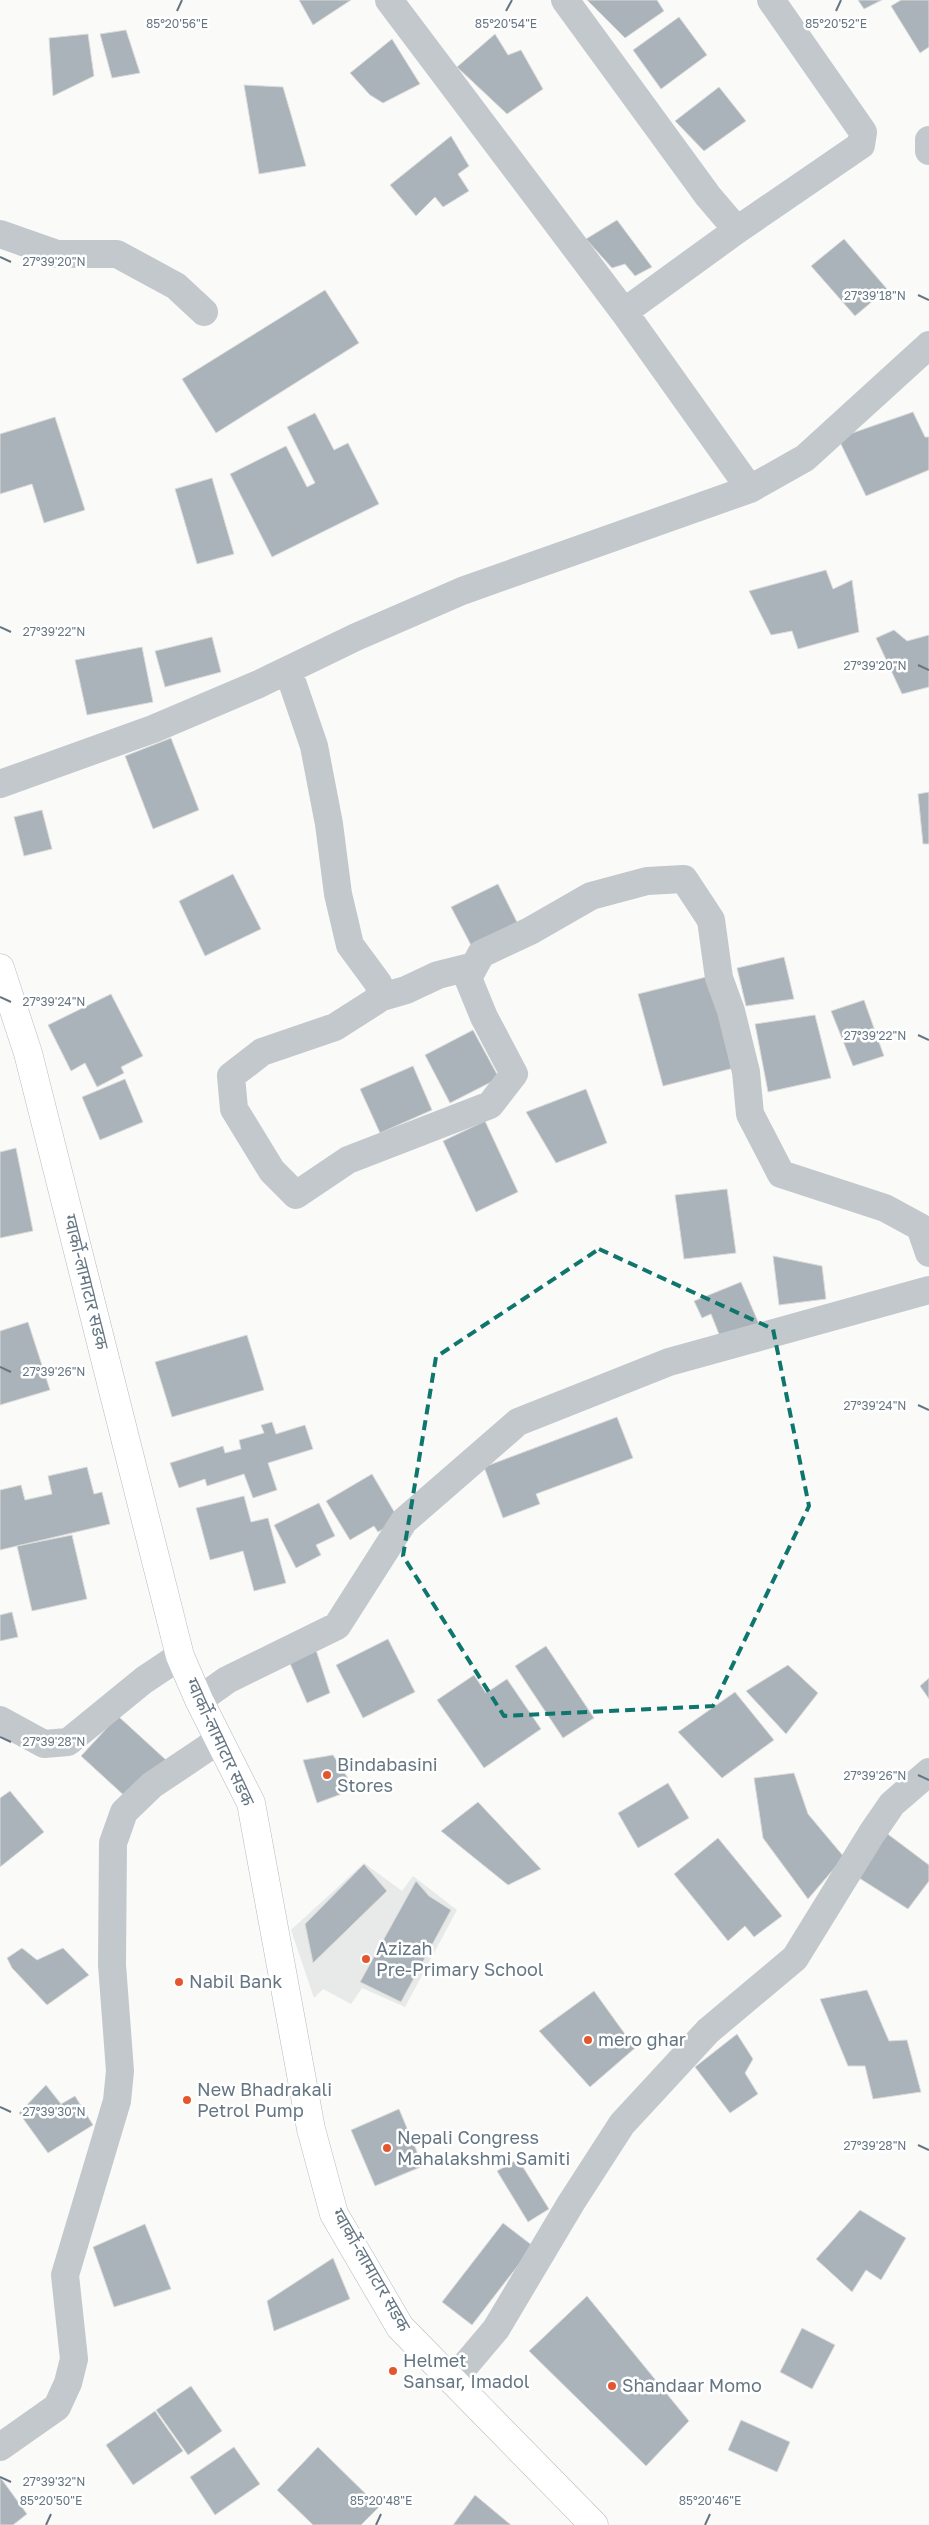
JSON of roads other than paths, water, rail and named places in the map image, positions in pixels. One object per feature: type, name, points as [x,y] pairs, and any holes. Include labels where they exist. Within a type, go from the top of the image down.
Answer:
[{"type":"main road","name":"ग्वार्को-लामाटार सडक","points":[[0,968],[28,1052],[180,1656],[218,1740],[251,1803],[311,2129],[334,2214],[400,2327],[594,2525]]},
{"type":"street","points":[[389,0],[624,312],[750,489]]},
{"type":"street","points":[[565,0],[708,196],[736,230]]},
{"type":"street","points":[[624,312],[736,230],[861,145],[863,132],[771,0]]},
{"type":"street","points":[[929,140],[929,151]]},
{"type":"street","points":[[0,234],[57,254],[117,254],[176,286],[204,312]]},
{"type":"street","points":[[0,784],[154,729],[462,591],[750,489],[805,458],[929,345]]},
{"type":"street","points":[[288,670],[314,746],[329,824],[338,894],[350,945],[378,983],[382,997]]},
{"type":"street","points":[[474,966],[438,975],[406,990],[382,997],[335,1027],[262,1052],[231,1076],[234,1109],[272,1171],[296,1195],[348,1160],[490,1105],[514,1074],[484,1017],[468,978],[481,954],[530,931],[592,896],[647,881],[684,879],[711,920],[719,978],[731,1011],[746,1072],[750,1114],[781,1174],[885,1208],[920,1227],[929,1253]]},
{"type":"street","points":[[199,1700],[227,1680],[337,1626],[404,1521],[518,1422],[669,1362],[929,1290]]},
{"type":"street","points":[[0,1720],[44,1744],[68,1742],[144,1680],[180,1656]]},
{"type":"street","points":[[0,2447],[57,2408],[68,2383],[74,2359],[65,2275],[117,2100],[120,2071],[112,1965],[113,1843],[124,1812],[152,1785],[218,1740]]},
{"type":"street","points":[[452,2381],[496,2329],[571,2203],[622,2124],[708,2031],[795,1958],[892,1804],[929,1772]]},
{"type":"place","name":"Bindabasini Stores","points":[[327,1775]]},
{"type":"place","name":"Azizah Pre-Primary School","points":[[366,1959]]},
{"type":"place","name":"Nabil Bank","points":[[179,1982]]},
{"type":"place","name":"mero ghar","points":[[588,2040]]},
{"type":"place","name":"New Bhadrakali Petrol Pump","points":[[187,2100]]},
{"type":"place","name":"Nepali Congress Mahalakshmi Samiti","points":[[387,2148]]},
{"type":"place","name":"Helmet Sansar, Imadol","points":[[393,2371]]},
{"type":"place","name":"Shandaar Momo","points":[[612,2386]]}]
